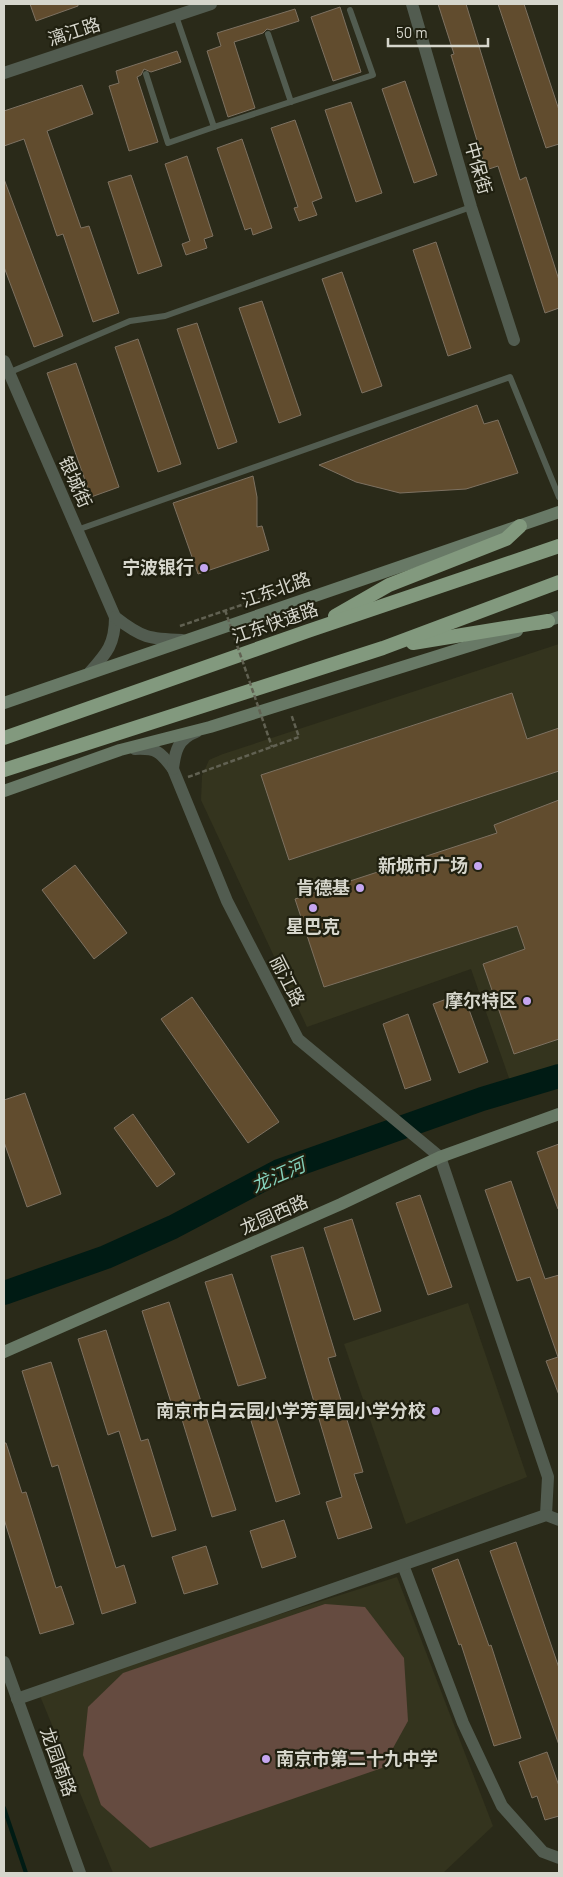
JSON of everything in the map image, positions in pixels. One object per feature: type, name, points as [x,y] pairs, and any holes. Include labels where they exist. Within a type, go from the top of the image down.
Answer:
[{"type":"highway","points":[[308,631],[388,586],[506,539],[520,526]]},
{"type":"highway","name":"江东快速路","points":[[4,738],[308,631],[559,546]]},
{"type":"highway","points":[[4,770],[383,648],[559,582]]},
{"type":"highway","points":[[383,648],[554,619]]},
{"type":"main road","name":"江东北路","points":[[4,703],[182,640],[559,512]]},
{"type":"main road","points":[[4,791],[120,750],[287,703],[554,619]]},
{"type":"main road","name":"龙园西路","points":[[4,1352],[342,1204],[440,1157],[559,1114]]},
{"type":"street","name":"漓江路","points":[[4,73],[211,4]]},
{"type":"street","name":"中保街","points":[[412,4],[471,207],[514,340]]},
{"type":"street","name":"银城街","points":[[6,367],[115,617],[115,635],[108,652],[90,672]]},
{"type":"street","name":"银城街","points":[[115,617],[135,632],[149,638],[182,640]]},
{"type":"street","points":[[175,775],[175,750],[185,736],[210,726]]},
{"type":"street","name":"丽江路","points":[[120,750],[152,748],[163,756],[175,775],[227,901],[298,1039],[440,1157]]},
{"type":"street","points":[[440,1157],[548,1477],[546,1515]]},
{"type":"street","points":[[17,1699],[546,1515],[559,1520]]},
{"type":"street","points":[[403,1564],[463,1724],[502,1806],[543,1852],[559,1858]]},
{"type":"street","name":"龙园南路","points":[[4,1662],[80,1873]]},
{"type":"lane","points":[[146,74],[168,143],[373,75],[350,10]]},
{"type":"lane","points":[[176,16],[214,128]]},
{"type":"lane","points":[[268,34],[291,102]]},
{"type":"lane","points":[[6,367],[130,322],[165,316],[471,207]]},
{"type":"lane","points":[[77,530],[510,377],[559,497]]},
{"type":"path","points":[[172,629],[259,599]]},
{"type":"path","points":[[225,610],[272,747]]},
{"type":"path","points":[[175,775],[272,747],[299,737],[287,703]]},
{"type":"shaded area","points":[[559,644],[559,1085],[517,1101],[471,969],[307,1027],[201,800],[202,776],[209,760],[223,754]]},
{"type":"shaded area","name":"南京市白云园小学芳草园小学分校","points":[[468,1303],[527,1477],[406,1524],[344,1344]]},
{"type":"shaded area","name":"南京市第二十九中学","points":[[397,1577],[493,1826],[443,1873],[113,1873],[38,1691]]},
{"type":"shaded area","points":[[325,1604],[365,1607],[404,1658],[408,1721],[382,1768],[150,1848],[101,1805],[83,1755],[88,1707],[123,1673]]},
{"type":"building","points":[[30,4],[78,4],[78,6],[36,21]]},
{"type":"building","points":[[438,4],[466,4],[520,180],[526,177],[559,280],[559,308],[545,313],[498,166],[486,170],[451,55],[454,54]]},
{"type":"building","points":[[498,4],[524,4],[559,110],[559,144],[546,148]]},
{"type":"building","points":[[340,7],[361,72],[333,81],[311,17]]},
{"type":"building","points":[[295,9],[299,21],[271,30],[267,29],[263,33],[234,42],[255,108],[228,117],[207,51],[221,46],[217,33]]},
{"type":"building","points":[[177,51],[181,62],[151,72],[144,69],[141,75],[137,77],[158,142],[129,151],[109,86],[119,83],[116,71]]},
{"type":"building","points":[[405,81],[437,175],[414,183],[382,89]]},
{"type":"building","points":[[82,85],[93,114],[47,131],[81,228],[89,226],[119,313],[93,322],[63,234],[57,236],[24,139],[4,146],[4,111]]},
{"type":"building","points":[[351,102],[382,193],[356,202],[325,110]]},
{"type":"building","points":[[295,120],[322,198],[312,202],[317,215],[299,221],[294,208],[298,207],[271,128]]},
{"type":"building","points":[[242,139],[272,228],[253,235],[251,228],[245,230],[217,148]]},
{"type":"building","points":[[187,156],[213,236],[204,239],[207,248],[186,255],[182,244],[190,241],[165,164]]},
{"type":"building","points":[[131,175],[162,266],[138,274],[108,182]]},
{"type":"building","points":[[4,179],[63,336],[34,347],[4,267]]},
{"type":"building","points":[[436,242],[471,348],[448,356],[413,250]]},
{"type":"building","points":[[342,272],[382,386],[362,393],[322,279]]},
{"type":"building","points":[[262,301],[301,415],[279,423],[239,308]]},
{"type":"building","points":[[197,323],[237,442],[218,449],[177,329]]},
{"type":"building","points":[[138,339],[181,464],[158,472],[115,347]]},
{"type":"building","points":[[76,363],[119,487],[91,497],[47,373]]},
{"type":"building","points":[[477,405],[484,424],[498,420],[518,473],[466,489],[400,493],[356,482],[319,465]]},
{"type":"building","points":[[253,476],[257,497],[257,527],[262,526],[269,550],[198,574],[173,503]]},
{"type":"building","points":[[512,693],[527,739],[559,728],[559,771],[289,860],[261,775]]},
{"type":"building","name":"新城市广场","points":[[559,800],[559,1039],[514,1054],[483,964],[525,949],[517,926],[324,987],[295,899],[497,833],[494,825]]},
{"type":"building","points":[[75,865],[127,933],[94,959],[42,890]]},
{"type":"building","points":[[463,993],[488,1062],[459,1073],[433,1004]]},
{"type":"building","points":[[192,997],[279,1122],[248,1143],[161,1019]]},
{"type":"building","points":[[408,1014],[431,1080],[405,1089],[383,1024]]},
{"type":"building","points":[[25,1093],[61,1194],[27,1207],[4,1142],[4,1100]]},
{"type":"building","points":[[133,1114],[175,1174],[157,1187],[114,1128]]},
{"type":"building","points":[[559,1144],[559,1209],[558,1209],[537,1152]]},
{"type":"building","points":[[511,1181],[545,1279],[559,1275],[559,1395],[546,1361],[558,1357],[530,1277],[517,1281],[485,1190]]},
{"type":"building","points":[[420,1195],[452,1287],[428,1295],[396,1203]]},
{"type":"building","points":[[352,1219],[381,1311],[354,1320],[324,1228]]},
{"type":"building","points":[[303,1247],[336,1356],[328,1358],[363,1472],[354,1474],[372,1528],[338,1539],[326,1502],[342,1497],[271,1256]]},
{"type":"building","points":[[232,1274],[266,1378],[238,1386],[205,1282]]},
{"type":"building","points":[[169,1302],[236,1510],[212,1517],[180,1413],[175,1415],[142,1311]]},
{"type":"building","points":[[106,1330],[141,1441],[148,1439],[176,1530],[152,1537],[119,1431],[108,1435],[78,1339]]},
{"type":"building","points":[[51,1362],[116,1568],[124,1565],[136,1603],[102,1614],[58,1465],[52,1467],[22,1371]]},
{"type":"building","points":[[272,1404],[300,1494],[276,1502],[248,1411]]},
{"type":"building","points":[[4,1443],[6,1443],[22,1493],[26,1492],[56,1588],[61,1586],[74,1624],[40,1634],[4,1519]]},
{"type":"building","points":[[284,1520],[296,1557],[262,1568],[250,1531]]},
{"type":"building","points":[[516,1542],[559,1668],[559,1745],[490,1551]]},
{"type":"building","points":[[206,1546],[218,1584],[184,1594],[172,1557]]},
{"type":"building","points":[[458,1559],[489,1646],[491,1645],[521,1738],[494,1746],[461,1644],[459,1645],[432,1569]]},
{"type":"building","points":[[547,1752],[559,1786],[559,1816],[545,1820],[537,1796],[532,1798],[519,1762]]},
{"type":"waterway","name":"龙江河","points":[[4,1293],[106,1257],[173,1227],[279,1171],[482,1099],[559,1076]]},
{"type":"waterway","points":[[4,1808],[26,1873]]},
{"type":"place","name":"宁波银行","points":[[204,568]]},
{"type":"place","name":"新城市广场","points":[[478,866]]},
{"type":"place","name":"肯德基","points":[[360,888]]},
{"type":"place","name":"星巴克","points":[[313,908]]},
{"type":"place","name":"摩尔特区","points":[[527,1001]]},
{"type":"place","name":"南京市白云园小学芳草园小学分校","points":[[436,1411]]},
{"type":"place","name":"南京市第二十九中学","points":[[266,1759]]}]
